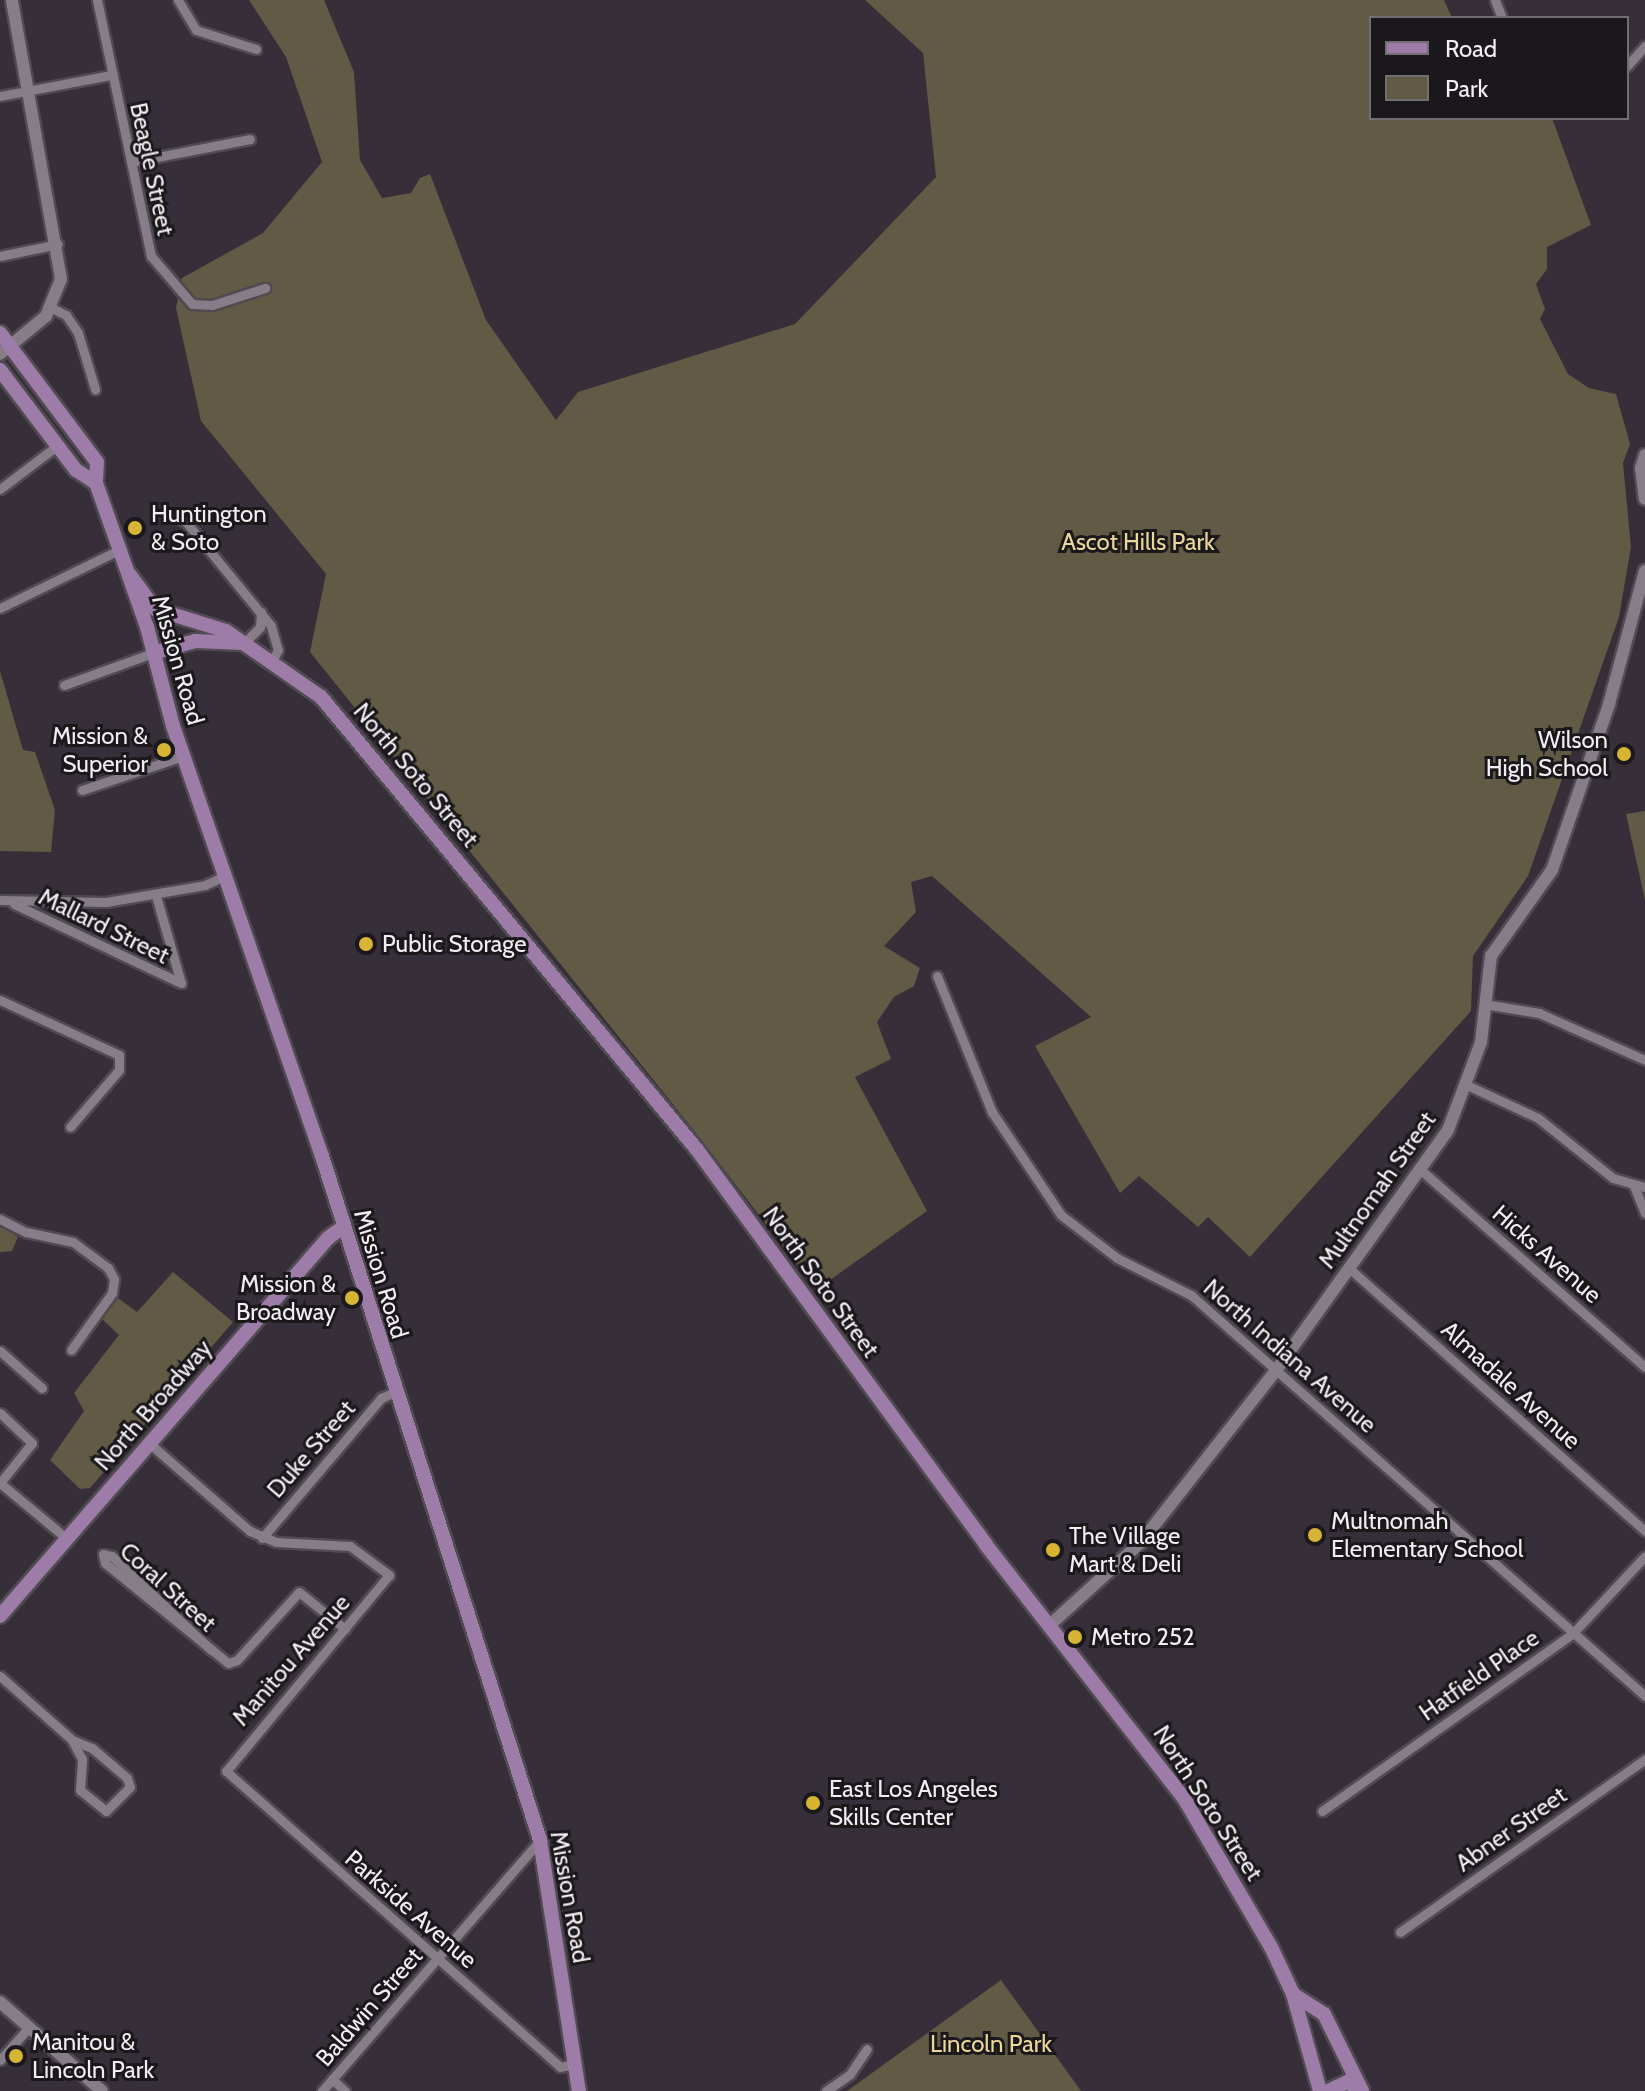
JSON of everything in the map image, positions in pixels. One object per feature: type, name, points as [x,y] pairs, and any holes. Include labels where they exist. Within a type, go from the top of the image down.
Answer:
[{"type":"main road","name":"Mission Road","points":[[0,333],[5,350],[97,462],[96,483],[130,575],[183,756],[226,875],[343,1227],[540,1840],[579,2091]]},
{"type":"main road","points":[[0,370],[76,470],[96,483]]},
{"type":"main road","name":"North Soto Street","points":[[130,575],[155,609],[226,631],[321,697],[698,1151],[986,1545],[1051,1624],[1185,1800],[1293,1994],[1320,2091]]},
{"type":"main road","points":[[153,653],[195,641],[244,643]]},
{"type":"main road","name":"North Broadway","points":[[0,1616],[328,1238],[343,1227]]},
{"type":"main road","points":[[1293,1994],[1324,2014],[1362,2091]]},
{"type":"main road","points":[[1328,2091],[1347,2082],[1362,2091]]},
{"type":"street","points":[[5,350],[52,308],[61,279],[58,244],[12,0]]},
{"type":"street","name":"Beagle Street","points":[[97,0],[151,256],[183,297],[202,306],[265,288]]},
{"type":"street","points":[[178,0],[196,30],[256,49]]},
{"type":"street","points":[[1629,64],[1645,46]]},
{"type":"street","points":[[0,96],[111,75]]},
{"type":"street","points":[[131,162],[250,139]]},
{"type":"street","points":[[0,256],[58,244]]},
{"type":"street","points":[[52,308],[66,315],[78,333],[95,389]]},
{"type":"street","points":[[0,489],[58,445]]},
{"type":"street","points":[[1645,455],[1641,468],[1645,499]]},
{"type":"street","points":[[170,513],[186,522],[261,612],[277,640],[272,661]]},
{"type":"street","points":[[0,608],[121,549]]},
{"type":"street","name":"Multnomah Street","points":[[1051,1624],[1141,1542],[1277,1369],[1422,1171],[1469,1086],[1491,956],[1552,870],[1567,831],[1645,571]]},
{"type":"street","points":[[244,643],[260,627],[261,612]]},
{"type":"street","points":[[64,685],[153,653]]},
{"type":"street","points":[[82,790],[183,756]]},
{"type":"street","points":[[0,900],[14,904],[156,896],[226,875]]},
{"type":"street","name":"Mallard Street","points":[[14,904],[181,983],[156,896]]},
{"type":"street","name":"North Indiana Avenue","points":[[937,976],[992,1112],[1061,1215],[1117,1258],[1191,1295],[1645,1696]]},
{"type":"street","points":[[0,1000],[119,1055],[119,1070],[70,1127]]},
{"type":"street","points":[[1484,1004],[1539,1013],[1645,1060]]},
{"type":"street","points":[[1469,1086],[1538,1118],[1613,1178],[1645,1187]]},
{"type":"street","name":"Hicks Avenue","points":[[1422,1171],[1645,1367]]},
{"type":"street","points":[[1634,1186],[1645,1213]]},
{"type":"street","points":[[0,1219],[26,1232],[73,1242],[108,1268],[114,1279],[112,1293],[71,1350]]},
{"type":"street","name":"Almadale Avenue","points":[[1350,1269],[1645,1531]]},
{"type":"street","points":[[0,1351],[42,1388]]},
{"type":"street","name":"Duke Street","points":[[262,1538],[381,1398],[395,1392]]},
{"type":"street","points":[[0,1413],[32,1443],[0,1483],[66,1538]]},
{"type":"street","points":[[149,1443],[262,1538]]},
{"type":"street","name":"Manitou Avenue","points":[[226,1771],[389,1575],[350,1546],[262,1538]]},
{"type":"street","name":"Coral Street","points":[[211,1650],[207,1641],[112,1556],[103,1554],[105,1563],[211,1650],[231,1664],[299,1592],[345,1629]]},
{"type":"street","name":"Hatfield Place","points":[[1322,1811],[1573,1633],[1645,1556]]},
{"type":"street","points":[[0,1676],[72,1740],[100,1754],[131,1782],[106,1811],[80,1790],[82,1759],[72,1740]]},
{"type":"street","name":"Abner Street","points":[[1400,1932],[1645,1759]]},
{"type":"street","name":"Parkside Avenue","points":[[226,1771],[560,2067],[574,2064]]},
{"type":"street","name":"Baldwin Street","points":[[322,2091],[540,1840]]},
{"type":"street","points":[[0,2002],[102,2091]]},
{"type":"street","points":[[0,2060],[29,2027]]},
{"type":"street","points":[[826,2091],[850,2074],[867,2049]]},
{"type":"street","points":[[332,2079],[345,2091]]},
{"type":"green space","name":"Ascot Hills Park","points":[[249,0],[324,0],[354,72],[360,160],[382,198],[411,193],[420,178],[430,174],[486,320],[556,420],[578,392],[795,324],[936,177],[923,53],[865,0],[1444,0],[1451,16],[1369,16],[1369,120],[1553,120],[1591,225],[1547,247],[1547,269],[1536,284],[1545,309],[1540,319],[1568,374],[1589,388],[1616,394],[1630,444],[1623,463],[1631,547],[1619,617],[1528,876],[1473,956],[1471,1011],[1250,1257],[1208,1217],[1198,1227],[1139,1176],[1120,1193],[1035,1046],[1091,1017],[932,876],[911,882],[916,912],[884,946],[920,968],[914,986],[894,997],[877,1022],[891,1059],[855,1077],[927,1211],[816,1290],[700,1138],[310,652],[326,574],[201,421],[176,308],[182,278],[263,233],[322,162],[286,57]]},
{"type":"green space","points":[[0,671],[23,750],[35,752],[55,810],[51,852],[0,851]]},
{"type":"green space","points":[[1645,811],[1645,900],[1626,814]]},
{"type":"green space","points":[[0,1226],[18,1237],[12,1251],[0,1252]]},
{"type":"green space","points":[[173,1272],[233,1322],[90,1488],[80,1489],[50,1460],[84,1411],[74,1393],[119,1335],[102,1319],[115,1296],[137,1312]]},
{"type":"green space","name":"Lincoln Park","points":[[1001,1980],[1081,2091],[847,2091]]},
{"type":"place","name":"Huntington & Soto","points":[[135,528]]},
{"type":"place","name":"Mission & Superior","points":[[164,750]]},
{"type":"place","name":"Wilson High School","points":[[1624,754]]},
{"type":"place","name":"Public Storage","points":[[366,944]]},
{"type":"place","name":"Mission & Broadway","points":[[352,1298]]},
{"type":"place","name":"Multnomah Elementary School","points":[[1315,1535]]},
{"type":"place","name":"The Village Mart & Deli","points":[[1053,1550]]},
{"type":"place","name":"Metro 252","points":[[1075,1637]]},
{"type":"place","name":"East Los Angeles Skills Center","points":[[813,1803]]},
{"type":"place","name":"Manitou & Lincoln Park","points":[[16,2056]]}]
